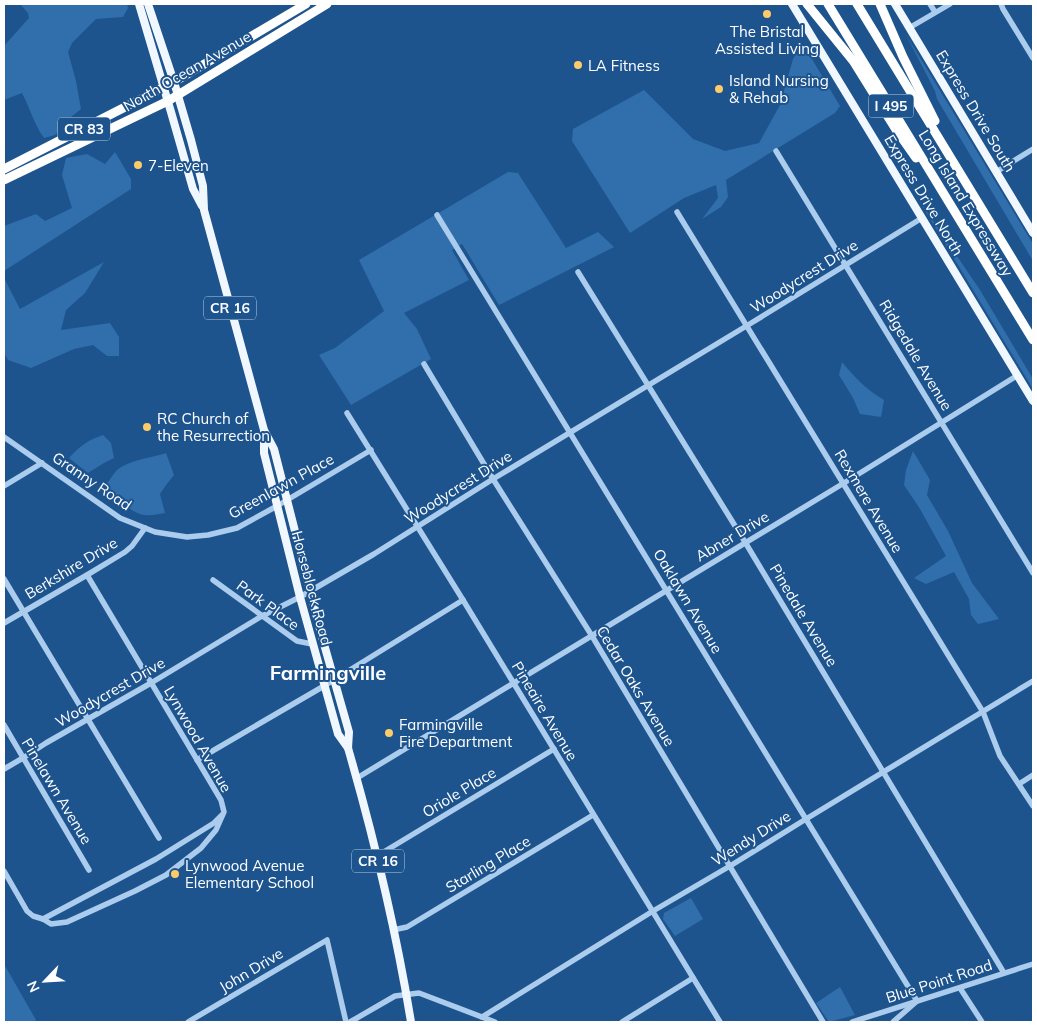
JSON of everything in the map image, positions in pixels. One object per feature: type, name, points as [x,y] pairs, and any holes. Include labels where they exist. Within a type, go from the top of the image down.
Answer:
[{"type":"highway","name":"North Ocean Avenue","points":[[4,169],[164,88],[306,4]]},
{"type":"highway","name":"North Ocean Avenue","points":[[4,180],[178,96],[327,4]]},
{"type":"highway","points":[[807,4],[854,62],[897,131],[953,208]]},
{"type":"highway","name":"Long Island Expressway","points":[[828,4],[1033,340]]},
{"type":"highway","name":"Long Island Expressway","points":[[858,4],[1033,293]]},
{"type":"highway","points":[[880,4],[903,58],[963,177]]},
{"type":"main road","name":"Horseblock Road","points":[[139,4],[193,189],[204,210],[264,430],[274,450],[349,732],[348,748]]},
{"type":"main road","name":"Horseblock Road","points":[[148,4],[174,82],[203,186],[204,210]]},
{"type":"main road","name":"Express Drive North","points":[[792,4],[1033,401]]},
{"type":"main road","name":"Express Drive South","points":[[895,4],[1033,233]]},
{"type":"main road","name":"Horseblock Road","points":[[264,430],[264,453],[312,644],[338,734],[348,748],[377,856],[411,1022]]},
{"type":"street","points":[[930,4],[935,12]]},
{"type":"street","points":[[909,28],[950,4]]},
{"type":"street","points":[[1002,6],[1033,58]]},
{"type":"street","points":[[996,172],[1033,150]]},
{"type":"street","name":"Ridgedale Avenue","points":[[776,151],[1033,573]]},
{"type":"street","name":"Rexmere Avenue","points":[[678,212],[983,712],[1000,756],[1033,806]]},
{"type":"street","name":"Oaklawn Avenue","points":[[437,215],[917,1001]]},
{"type":"street","name":"Woodycrest Drive","points":[[4,769],[262,616],[310,591],[922,218]]},
{"type":"street","name":"Pinedale Avenue","points":[[578,272],[745,542],[1004,973]]},
{"type":"street","name":"Cedar Oaks Avenue","points":[[424,364],[493,479],[592,636],[823,1022]]},
{"type":"street","name":"Abner Drive","points":[[357,778],[667,591],[1018,375]]},
{"type":"street","name":"Pineaire Avenue","points":[[347,412],[464,600],[720,1022]]},
{"type":"street","name":"Granny Road","points":[[4,437],[120,518],[156,532],[171,535]]},
{"type":"street","name":"Greenlawn Place","points":[[171,535],[187,537],[208,535],[237,528],[371,450]]},
{"type":"street","points":[[4,486],[42,463]]},
{"type":"street","name":"Berkshire Drive","points":[[4,623],[87,575],[132,546],[145,528]]},
{"type":"street","name":"Lynwood Avenue","points":[[4,871],[31,914],[51,924],[67,922],[166,875],[201,848],[216,830],[224,812],[221,800],[87,575]]},
{"type":"street","points":[[4,579],[159,838]]},
{"type":"street","name":"Park Place","points":[[213,580],[297,641],[312,644]]},
{"type":"street","points":[[196,760],[324,686],[464,600]]},
{"type":"street","name":"Wendy Drive","points":[[482,1017],[1033,681]]},
{"type":"street","name":"Pinelawn Avenue","points":[[4,725],[89,870]]},
{"type":"street","name":"Oriole Place","points":[[377,856],[554,749]]},
{"type":"street","points":[[1019,784],[1033,775]]},
{"type":"street","name":"Lynwood Avenue","points":[[43,919],[156,859],[214,823],[224,812]]},
{"type":"street","name":"Starling Place","points":[[393,930],[407,928],[593,815]]},
{"type":"street","name":"John Drive","points":[[188,1022],[326,940],[346,1022]]},
{"type":"street","name":"Blue Point Road","points":[[852,1022],[1033,964]]},
{"type":"street","points":[[622,1022],[693,978]]},
{"type":"street","points":[[960,988],[982,1022]]},
{"type":"street","points":[[350,1022],[395,996],[420,993],[495,1022]]},
{"type":"street","points":[[893,1022],[917,1001]]},
{"type":"shaded area","points":[[20,4],[127,4],[128,8],[123,17],[96,19],[72,43],[68,52],[81,109],[55,135],[44,138],[22,93],[4,100],[4,46],[29,18],[28,13]]},
{"type":"shaded area","points":[[905,33],[1033,244],[1033,261],[937,99],[935,91]]},
{"type":"shaded area","points":[[803,44],[840,106],[835,113],[726,180],[728,197],[721,207],[702,219],[718,198],[716,185],[684,198],[630,233],[572,141],[573,129],[644,90],[693,139],[725,151],[759,143],[780,105],[793,59]]},
{"type":"shaded area","points":[[115,152],[131,179],[131,189],[4,271],[4,226],[36,214],[45,221],[72,208],[62,175],[66,158],[87,154],[105,164]]},
{"type":"shaded area","points":[[508,172],[518,173],[566,248],[598,232],[614,247],[499,305],[462,244],[452,250],[469,280],[404,313],[417,329],[431,359],[351,405],[319,355],[335,348],[384,311],[359,260]]},
{"type":"shaded area","points":[[915,194],[980,290],[1033,379],[1033,389]]},
{"type":"shaded area","points":[[104,262],[85,293],[66,310],[61,330],[110,323],[119,337],[119,356],[107,356],[93,345],[74,349],[31,368],[8,360],[4,352],[4,278],[20,309]]},
{"type":"shaded area","points":[[842,362],[861,383],[884,400],[881,417],[860,414],[839,375]]},
{"type":"shaded area","points":[[103,435],[111,443],[114,458],[88,473],[69,458],[84,444]]},
{"type":"shaded area","points":[[913,451],[930,480],[927,495],[948,531],[972,583],[999,619],[978,624],[971,615],[969,599],[954,572],[926,584],[914,578],[946,556],[920,509],[904,485],[906,470]]},
{"type":"shaded area","points":[[166,453],[174,475],[160,494],[165,513],[139,514],[123,504],[104,488],[121,467]]},
{"type":"shaded area","points":[[691,898],[703,919],[675,936],[663,919],[664,913]]},
{"type":"shaded area","points":[[4,964],[36,1020],[34,1022],[4,1022]]},
{"type":"shaded area","points":[[840,987],[855,1015],[829,1022],[816,1003]]},
{"type":"place","name":"The Bristal Assisted Living","points":[[767,14]]},
{"type":"place","name":"LA Fitness","points":[[578,65]]},
{"type":"place","name":"Island Nursing & Rehab","points":[[719,89]]},
{"type":"place","name":"7-Eleven","points":[[138,165]]},
{"type":"place","name":"RC Church of the Resurrection","points":[[147,427]]},
{"type":"place","name":"Farmingville Fire Department","points":[[389,733]]},
{"type":"place","name":"Lynwood Avenue Elementary School","points":[[175,874]]},
{"type":"district","name":"Farmingville","points":[[328,672]]}]
